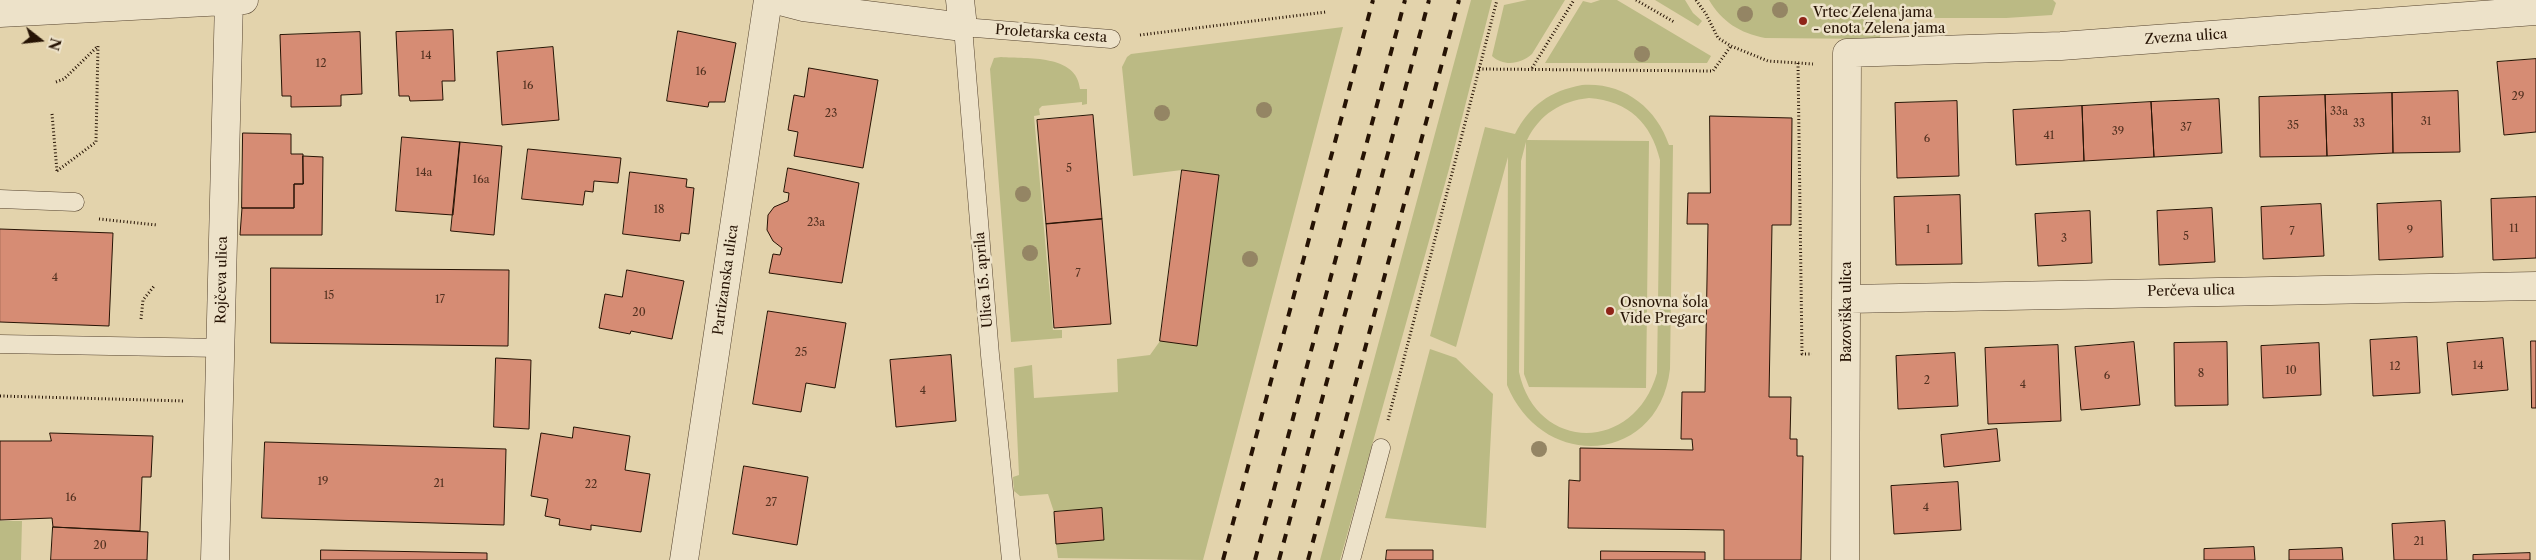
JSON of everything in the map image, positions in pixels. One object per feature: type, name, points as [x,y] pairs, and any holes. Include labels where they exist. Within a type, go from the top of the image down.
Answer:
[{"type":"street","name":"Rojčeva ulica","points":[[215,560],[229,0]]},
{"type":"street","points":[[0,12],[244,0]]},
{"type":"street","name":"Partizanska ulica","points":[[684,560],[768,0]]},
{"type":"street","name":"Proletarska cesta","points":[[776,0],[803,7],[963,27]]},
{"type":"street","name":"Ulica 15. aprila","points":[[960,0],[963,27]]},
{"type":"street","name":"Zvezna ulica","points":[[1847,65],[1847,53],[2061,46],[2536,11]]},
{"type":"street","name":"Bazoviška ulica","points":[[1845,560],[1847,65]]},
{"type":"street","name":"Perčeva ulica","points":[[1846,299],[2536,286]]},
{"type":"lane","name":"Proletarska cesta","points":[[963,27],[1111,39]]},
{"type":"lane","name":"Ulica 15. aprila","points":[[963,27],[990,356],[1011,560]]},
{"type":"lane","points":[[0,199],[75,202]]},
{"type":"lane","points":[[0,344],[220,348]]},
{"type":"lane","points":[[1352,560],[1381,448]]},
{"type":"path","points":[[1381,448],[1497,0]]},
{"type":"path","points":[[1531,69],[1574,0]]},
{"type":"path","points":[[1636,0],[1674,22]]},
{"type":"path","points":[[1696,0],[1706,14],[1718,38],[1731,46],[1768,61],[1847,65]]},
{"type":"path","points":[[56,82],[64,79],[98,46],[124,6]]},
{"type":"path","name":"Proletarska cesta","points":[[1111,39],[1326,12]]},
{"type":"path","points":[[38,201],[57,171],[96,142],[98,46]]},
{"type":"path","points":[[1479,69],[1712,71],[1731,46]]},
{"type":"path","points":[[1798,63],[1802,354]]},
{"type":"path","points":[[52,114],[57,171]]},
{"type":"path","points":[[75,202],[101,221],[157,225]]},
{"type":"path","points":[[137,346],[143,300],[155,284]]},
{"type":"path","points":[[0,396],[218,402]]},
{"type":"shaded area","points":[[1471,0],[1492,0],[1449,169],[1340,560],[1320,560]]},
{"type":"shaded area","points":[[1527,0],[1565,0],[1532,54],[1518,62],[1502,62],[1492,56],[1504,5]]},
{"type":"shaded area","points":[[1600,0],[1617,0],[1711,56],[1707,63],[1545,63],[1583,1],[1591,3]]},
{"type":"shaded area","points":[[1655,0],[1685,0],[1693,13],[1702,21],[1698,26]]},
{"type":"shaded area","name":"Vrtec Zelena jama - enota Zelena jama","points":[[1709,0],[2053,0],[2056,3],[2052,15],[2006,18],[1881,18],[1880,39],[1765,38],[1756,36],[1732,25],[1720,15]]},
{"type":"shaded area","points":[[1343,27],[1203,560],[1058,558],[1056,544],[1104,540],[1102,508],[1054,512],[1048,494],[1020,496],[1014,491],[1013,477],[1019,475],[1014,368],[1032,365],[1034,398],[1118,392],[1117,359],[1150,355],[1160,341],[1197,345],[1219,175],[1182,170],[1133,176],[1122,67],[1127,57],[1131,54]]},
{"type":"shaded area","points":[[994,58],[1037,59],[1061,64],[1077,78],[1080,89],[1087,89],[1087,104],[1082,105],[1082,102],[1042,106],[1039,109],[1040,115],[1034,116],[1053,330],[1062,330],[1062,338],[1011,342],[990,69]]},
{"type":"shaded area","points":[[1582,85],[1597,85],[1624,93],[1647,109],[1656,119],[1669,145],[1673,145],[1670,369],[1661,401],[1645,424],[1623,439],[1598,446],[1571,444],[1546,433],[1524,413],[1507,385],[1508,157],[1456,347],[1430,336],[1485,127],[1515,134],[1534,107],[1551,95]],"holes":[[[1589,98],[1603,100],[1627,109],[1636,116],[1651,135],[1660,160],[1657,373],[1645,399],[1628,418],[1608,429],[1586,433],[1564,429],[1544,417],[1529,398],[1519,372],[1521,161],[1526,142],[1524,374],[1529,387],[1646,388],[1649,141],[1527,140],[1538,123],[1552,110],[1569,102]]]},
{"type":"shaded area","points":[[1430,349],[1456,358],[1493,394],[1486,528],[1385,518]]},
{"type":"shaded area","points":[[0,521],[22,521],[21,560],[0,560]]},
{"type":"building","points":[[453,30],[455,81],[442,81],[443,100],[410,101],[409,96],[399,96],[396,32]]},
{"type":"building","points":[[678,31],[736,43],[725,102],[709,102],[708,107],[667,101]]},
{"type":"building","points":[[360,32],[362,94],[341,95],[341,106],[291,107],[291,96],[282,96],[280,35]]},
{"type":"building","points":[[553,47],[559,120],[502,125],[497,52]]},
{"type":"building","points":[[2536,59],[2536,132],[2504,135],[2497,62]]},
{"type":"building","points":[[809,68],[878,80],[863,168],[794,156],[798,132],[788,130],[794,95],[804,97]]},
{"type":"building","points":[[2458,91],[2460,152],[2393,153],[2392,93]]},
{"type":"building","points":[[2392,93],[2393,153],[2327,156],[2325,95]]},
{"type":"building","points":[[2325,95],[2327,156],[2260,157],[2259,97]]},
{"type":"building","points":[[2219,99],[2222,153],[2154,157],[2151,102]]},
{"type":"building","points":[[1957,101],[1959,176],[1897,178],[1895,103]]},
{"type":"building","points":[[2151,102],[2154,157],[2084,161],[2082,106]]},
{"type":"building","points":[[2082,106],[2084,161],[2016,165],[2013,110]]},
{"type":"building","points":[[1093,115],[1102,219],[1046,224],[1037,120]]},
{"type":"building","points":[[1710,116],[1792,118],[1791,225],[1772,225],[1769,397],[1791,397],[1790,439],[1797,439],[1797,456],[1803,456],[1801,560],[1724,560],[1724,530],[1568,528],[1569,480],[1580,481],[1580,448],[1693,450],[1692,439],[1681,439],[1682,392],[1705,392],[1708,224],[1687,224],[1688,193],[1710,193]]},
{"type":"building","points":[[243,133],[291,134],[291,154],[303,154],[303,184],[294,184],[294,208],[242,208]]},
{"type":"building","points":[[402,137],[460,142],[453,215],[396,211]]},
{"type":"building","points":[[460,142],[502,146],[494,235],[451,231]]},
{"type":"building","points":[[528,149],[621,158],[618,183],[594,181],[593,192],[585,191],[583,205],[522,199]]},
{"type":"building","points":[[303,156],[323,157],[322,235],[240,235],[242,208],[294,208],[294,184],[303,184]]},
{"type":"building","points":[[788,168],[859,183],[842,283],[769,273],[773,254],[780,255],[782,248],[773,241],[767,230],[768,215],[774,207],[788,201],[789,193],[784,192]]},
{"type":"building","points":[[1182,170],[1219,175],[1197,346],[1160,341]]},
{"type":"building","points":[[630,172],[687,179],[686,187],[694,188],[689,234],[681,233],[680,241],[623,234]]},
{"type":"building","points":[[1960,195],[1962,264],[1896,265],[1894,197]]},
{"type":"building","points":[[2536,197],[2536,258],[2493,260],[2491,199]]},
{"type":"building","points":[[2441,201],[2443,257],[2379,260],[2377,204]]},
{"type":"building","points":[[2321,204],[2324,256],[2263,259],[2261,207]]},
{"type":"building","points":[[2212,208],[2215,262],[2159,265],[2157,211]]},
{"type":"building","points":[[2090,211],[2092,263],[2038,266],[2035,214]]},
{"type":"building","points":[[1102,219],[1111,324],[1054,328],[1046,224]]},
{"type":"building","points":[[0,229],[113,233],[109,326],[0,322]]},
{"type":"building","points":[[271,268],[509,270],[508,346],[271,343]]},
{"type":"building","points":[[627,270],[684,281],[672,339],[631,331],[630,334],[599,328],[605,294],[622,297]]},
{"type":"building","points":[[768,311],[846,323],[835,388],[806,383],[801,412],[753,404]]},
{"type":"building","points":[[2417,337],[2420,393],[2373,396],[2370,340]]},
{"type":"building","points":[[2503,338],[2508,390],[2452,395],[2447,343]]},
{"type":"building","points":[[2531,341],[2536,341],[2536,408],[2532,408]]},
{"type":"building","points":[[2134,342],[2140,405],[2081,410],[2075,347]]},
{"type":"building","points":[[2227,342],[2228,405],[2175,406],[2174,343]]},
{"type":"building","points":[[2319,343],[2321,395],[2263,398],[2261,346]]},
{"type":"building","points":[[2058,345],[2061,421],[1988,424],[1985,348]]},
{"type":"building","points":[[1955,353],[1958,406],[1898,409],[1896,356]]},
{"type":"building","points":[[951,355],[956,421],[896,427],[890,360]]},
{"type":"building","points":[[496,358],[531,360],[529,429],[494,427]]},
{"type":"building","points":[[574,427],[630,436],[625,470],[650,474],[641,532],[591,525],[591,530],[559,525],[560,519],[545,516],[548,499],[531,496],[541,433],[572,438]]},
{"type":"building","points":[[1997,429],[2000,461],[1944,467],[1941,435]]},
{"type":"building","points":[[50,433],[153,436],[151,477],[142,477],[140,531],[53,527],[52,518],[0,520],[0,441],[51,441]]},
{"type":"building","points":[[265,442],[506,449],[504,525],[262,518]]},
{"type":"building","points":[[744,466],[808,477],[797,545],[733,534]]},
{"type":"building","points":[[1958,482],[1961,530],[1894,534],[1891,486]]},
{"type":"building","points":[[1102,508],[1104,540],[1056,544],[1054,512]]},
{"type":"building","points":[[2445,521],[2447,560],[2394,560],[2392,524]]},
{"type":"building","points":[[53,527],[148,532],[147,560],[51,560]]},
{"type":"building","points":[[2254,547],[2255,560],[2204,560],[2204,549]]},
{"type":"building","points":[[2342,548],[2343,560],[2289,560],[2289,550]]},
{"type":"building","points":[[321,550],[487,553],[487,560],[321,560]]},
{"type":"building","points":[[1387,550],[1433,550],[1433,560],[1386,560]]},
{"type":"building","points":[[1601,551],[1705,552],[1705,560],[1601,560]]},
{"type":"building","points":[[2530,553],[2530,560],[2473,560],[2473,555]]},
{"type":"railway","points":[[1223,560],[1373,0]]},
{"type":"railway","points":[[1255,560],[1405,0]]},
{"type":"railway","points":[[1279,560],[1429,0]]},
{"type":"railway","points":[[1308,560],[1459,0]]},
{"type":"place","name":"Vrtec Zelena jama - enota Zelena jama","points":[[1803,21]]},
{"type":"place","name":"Osnovna šola Vide Pregarc","points":[[1610,311]]}]
